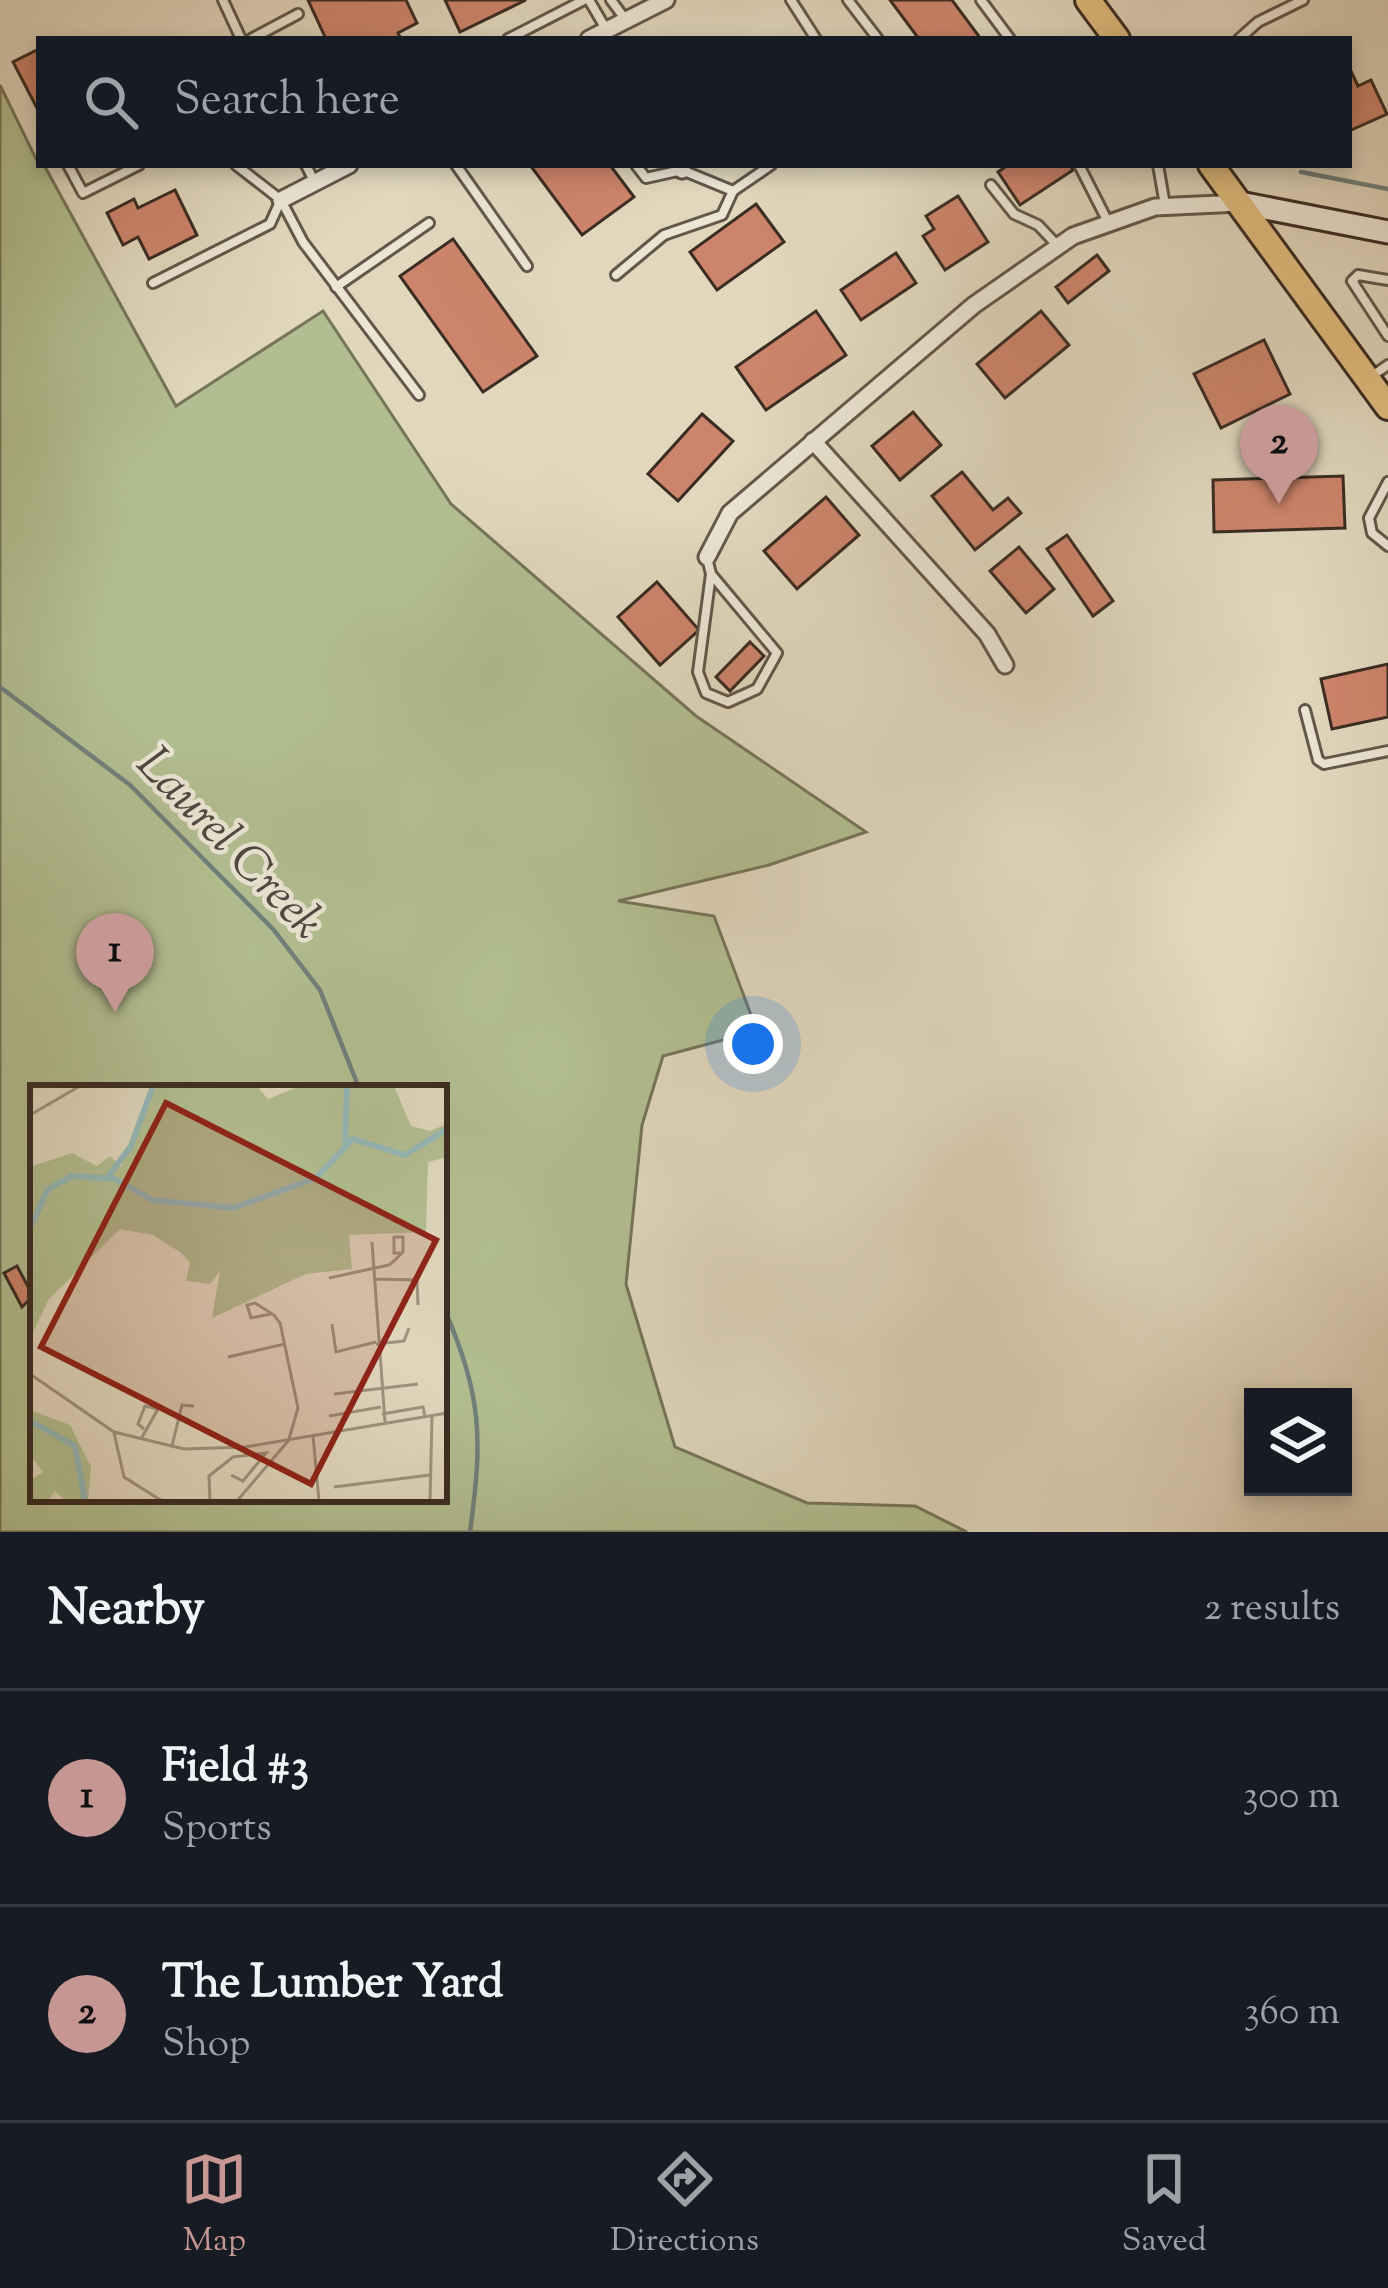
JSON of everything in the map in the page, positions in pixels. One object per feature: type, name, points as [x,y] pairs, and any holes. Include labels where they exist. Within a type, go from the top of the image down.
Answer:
[{"type":"main road","points":[[1088,0],[1115,36]]},
{"type":"main road","points":[[1213,168],[1378,372],[1388,407]]},
{"type":"main road","points":[[1240,203],[1388,232]]},
{"type":"street","points":[[599,36],[666,0]]},
{"type":"street","points":[[281,200],[343,168]]},
{"type":"street","points":[[709,566],[730,513],[974,305],[1058,246],[1108,220],[1165,206],[1240,203]]},
{"type":"street","points":[[813,440],[987,634],[1005,665]]},
{"type":"lane","points":[[223,0],[240,36]]},
{"type":"lane","points":[[514,36],[587,0],[599,36]]},
{"type":"lane","points":[[611,0],[626,20]]},
{"type":"lane","points":[[791,0],[814,36]]},
{"type":"lane","points":[[848,0],[876,36]]},
{"type":"lane","points":[[980,0],[1008,36]]},
{"type":"lane","points":[[1242,36],[1258,22],[1303,0]]},
{"type":"lane","points":[[257,36],[298,14]]},
{"type":"lane","points":[[70,168],[83,194],[133,168]]},
{"type":"lane","points":[[240,168],[281,200],[336,287],[419,395]]},
{"type":"lane","points":[[307,168],[314,182]]},
{"type":"lane","points":[[458,168],[527,266]]},
{"type":"lane","points":[[638,168],[646,178],[681,168],[733,191]]},
{"type":"lane","points":[[616,275],[664,235],[722,215],[733,191],[767,168]]},
{"type":"lane","points":[[1081,168],[1108,220]]},
{"type":"lane","points":[[1158,168],[1165,206]]},
{"type":"lane","points":[[991,185],[1014,214],[1038,225],[1058,246]]},
{"type":"lane","points":[[153,284],[270,224],[281,200]]},
{"type":"lane","points":[[336,287],[429,223]]},
{"type":"lane","points":[[1388,280],[1358,275],[1352,281],[1388,336]]},
{"type":"lane","points":[[1388,482],[1369,518],[1372,533],[1388,546]]},
{"type":"lane","points":[[709,566],[777,652],[757,689],[728,702],[706,693],[698,672],[709,566]]},
{"type":"lane","points":[[1305,710],[1318,760],[1324,764],[1388,751]]},
{"type":"green space","points":[[0,85],[36,159],[36,168],[46,168],[176,406],[323,311],[451,504],[696,716],[866,832],[769,865],[618,901],[714,916],[757,1031],[663,1056],[642,1125],[626,1284],[675,1447],[807,1503],[915,1506],[967,1532],[0,1532]]},
{"type":"building","points":[[308,0],[406,0],[417,23],[400,36],[325,36]]},
{"type":"building","points":[[445,0],[526,0],[460,32]]},
{"type":"building","points":[[890,0],[952,0],[979,36],[917,36]]},
{"type":"building","points":[[36,50],[36,106],[13,62]]},
{"type":"building","points":[[1352,73],[1358,86],[1371,80],[1387,114],[1352,130]]},
{"type":"building","points":[[532,168],[612,168],[634,197],[582,235]]},
{"type":"building","points":[[1004,168],[1073,170],[1020,205],[998,172]]},
{"type":"building","points":[[175,190],[197,235],[149,259],[138,237],[123,245],[107,213],[134,199],[138,208]]},
{"type":"building","points":[[958,196],[988,242],[945,270],[923,236],[934,229],[926,216]]},
{"type":"building","points":[[756,204],[784,242],[717,290],[690,252]]},
{"type":"building","points":[[453,239],[537,356],[483,392],[400,276]]},
{"type":"building","points":[[896,253],[916,283],[861,320],[841,290]]},
{"type":"building","points":[[1097,255],[1109,271],[1068,303],[1056,287]]},
{"type":"building","points":[[816,311],[846,355],[766,410],[736,367]]},
{"type":"building","points":[[1041,311],[1069,345],[1005,398],[977,364]]},
{"type":"building","points":[[1264,340],[1290,394],[1221,428],[1194,374]]},
{"type":"building","points":[[913,412],[941,445],[900,480],[872,446]]},
{"type":"building","points":[[702,414],[733,441],[678,501],[648,474]]},
{"type":"building","points":[[962,472],[993,510],[1008,498],[1021,513],[975,550],[932,496]]},
{"type":"building","points":[[1343,476],[1345,528],[1214,532],[1213,480]]},
{"type":"building","points":[[826,497],[859,535],[797,589],[764,551]]},
{"type":"building","points":[[1067,535],[1113,601],[1093,616],[1047,549]]},
{"type":"building","points":[[1019,547],[1054,589],[1026,613],[990,571]]},
{"type":"building","points":[[657,582],[699,630],[660,665],[618,617]]},
{"type":"building","points":[[750,642],[764,656],[730,691],[716,677]]},
{"type":"building","points":[[1388,664],[1388,717],[1332,729],[1321,679]]},
{"type":"building","points":[[17,1266],[30,1290],[30,1299],[22,1307],[4,1273]]},
{"type":"waterway","points":[[1301,172],[1388,189]]},
{"type":"waterway","name":"Laurel Creek","points":[[0,687],[130,785],[273,929],[320,990],[358,1085]]},
{"type":"waterway","name":"Laurel Creek","points":[[447,1315],[466,1367],[476,1418],[477,1469],[470,1532]]},
{"type":"place","name":"The Lumber Yard","points":[[1279,504]]},
{"type":"place","name":"Field #3","points":[[115,1012]]}]
